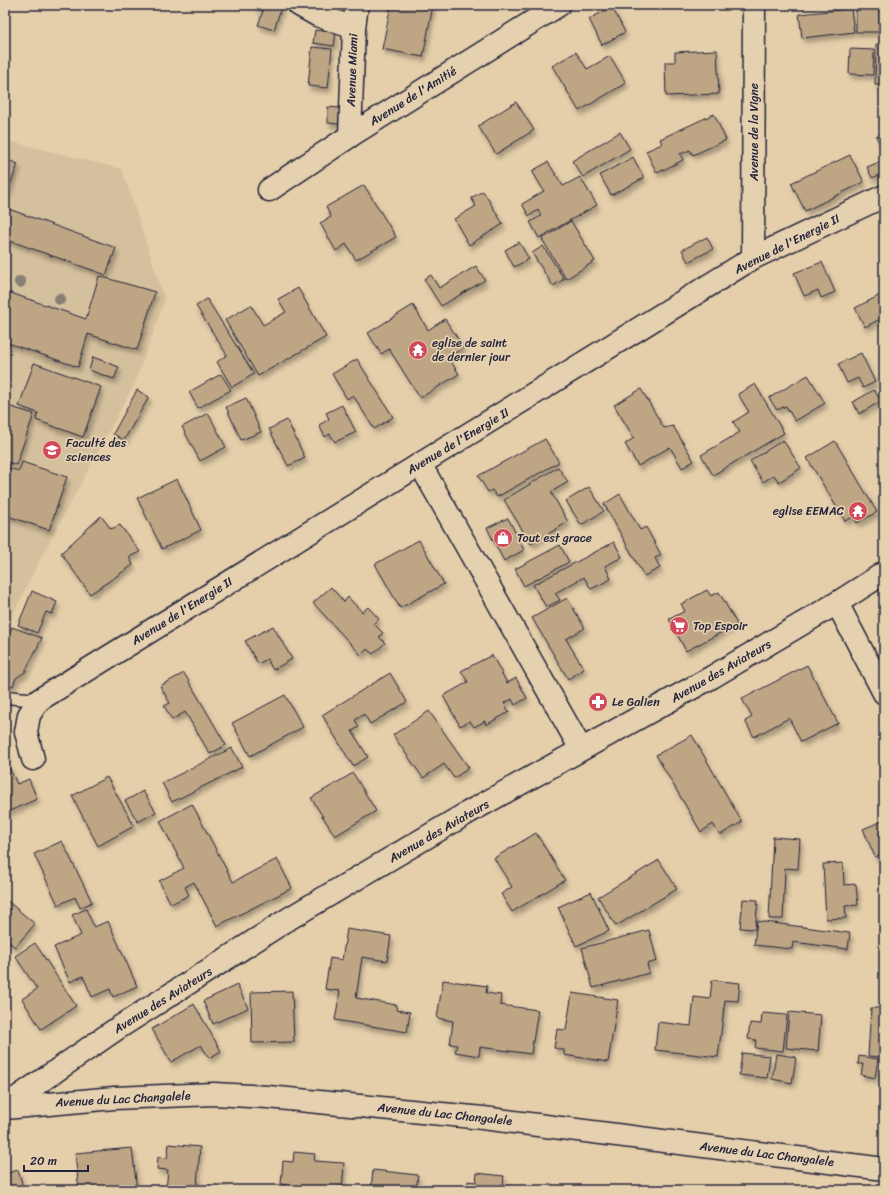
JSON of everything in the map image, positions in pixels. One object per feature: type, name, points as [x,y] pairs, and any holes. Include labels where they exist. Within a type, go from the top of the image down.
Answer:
[{"type":"street","points":[[299,5],[317,15],[354,28]]},
{"type":"street","name":"Avenue Miami","points":[[350,136],[354,28],[357,5]]},
{"type":"street","name":"Avenue de l'Amitié","points":[[269,190],[350,136],[559,5]]},
{"type":"street","name":"Avenue de la Vigne","points":[[754,5],[754,258]]},
{"type":"street","name":"Avenue de l'Energie II","points":[[39,700],[754,258],[884,196]]},
{"type":"street","points":[[420,464],[581,749]]},
{"type":"street","name":"Avenue des Aviateurs","points":[[5,1107],[115,1030],[290,918],[470,812],[712,677],[837,603],[884,573]]},
{"type":"street","points":[[837,603],[884,693]]},
{"type":"street","points":[[33,759],[26,732],[29,715],[39,700]]},
{"type":"street","name":"Avenue du Lac Changalele","points":[[5,1107],[114,1098],[214,1094],[268,1097],[484,1118],[884,1169]]},
{"type":"lane","points":[[5,697],[39,700]]},
{"type":"shaded area","name":"Faculté des sciences","points":[[5,140],[122,169],[165,300],[135,383],[36,567],[5,632]]},
{"type":"building","points":[[256,5],[282,5],[274,30],[258,25],[263,11],[255,8]]},
{"type":"building","points":[[391,5],[433,5],[423,57],[382,49]]},
{"type":"building","points":[[856,6],[879,6],[880,32],[856,32]]},
{"type":"building","points":[[612,7],[625,32],[602,45],[589,19]]},
{"type":"building","points":[[851,9],[854,32],[802,38],[799,14]]},
{"type":"building","points":[[315,30],[336,32],[334,46],[313,43]]},
{"type":"building","points":[[876,44],[884,45],[884,85],[875,85]]},
{"type":"building","points":[[312,47],[332,49],[328,88],[308,86]]},
{"type":"building","points":[[850,49],[874,50],[873,75],[849,74]]},
{"type":"building","points":[[717,50],[719,94],[666,96],[665,62],[675,62],[675,52]]},
{"type":"building","points":[[576,52],[587,69],[610,56],[626,83],[579,111],[552,66]]},
{"type":"building","points":[[516,102],[534,130],[496,154],[478,126]]},
{"type":"building","points":[[328,107],[340,108],[339,124],[328,123]]},
{"type":"building","points":[[714,114],[726,140],[693,155],[690,150],[680,154],[683,160],[657,173],[646,151],[662,144],[660,139]]},
{"type":"building","points":[[620,132],[630,149],[583,177],[572,161]]},
{"type":"building","points":[[884,133],[884,154],[876,136]]},
{"type":"building","points":[[850,155],[864,182],[805,211],[791,183]]},
{"type":"building","points":[[633,157],[644,178],[611,195],[600,175]]},
{"type":"building","points":[[5,159],[18,164],[5,198]]},
{"type":"building","points":[[884,160],[884,173],[872,178],[867,167]]},
{"type":"building","points":[[548,162],[563,186],[580,177],[597,205],[539,238],[530,222],[541,216],[538,210],[529,216],[522,204],[544,191],[532,171]]},
{"type":"building","points":[[364,185],[396,237],[356,260],[346,244],[336,251],[320,223],[331,217],[326,207]]},
{"type":"building","points":[[483,191],[503,224],[469,245],[454,219],[476,206],[471,198]]},
{"type":"building","points":[[6,208],[116,248],[106,275],[5,239]]},
{"type":"building","points":[[571,221],[595,261],[566,279],[542,239]]},
{"type":"building","points":[[707,237],[713,249],[688,262],[682,250]]},
{"type":"building","points":[[519,242],[529,259],[514,267],[505,250]]},
{"type":"building","points":[[543,246],[564,279],[553,286],[532,253]]},
{"type":"building","points":[[822,262],[835,292],[821,298],[818,290],[804,296],[794,273]]},
{"type":"building","points":[[476,266],[485,280],[441,306],[424,279],[431,275],[439,288]]},
{"type":"building","points":[[99,276],[155,292],[137,350],[88,334],[78,367],[5,342],[5,291],[86,319]]},
{"type":"building","points":[[298,288],[326,337],[258,376],[225,320],[251,305],[263,325],[286,312],[278,299]]},
{"type":"building","points":[[882,294],[884,298],[884,317],[865,327],[855,308]]},
{"type":"building","points":[[207,299],[254,374],[232,387],[217,362],[227,355],[196,306]]},
{"type":"building","points":[[413,305],[428,330],[445,319],[464,348],[448,357],[459,374],[420,398],[389,349],[381,354],[368,333]]},
{"type":"building","points":[[861,353],[875,382],[863,388],[858,378],[847,383],[838,364]]},
{"type":"building","points":[[93,357],[119,367],[114,379],[89,370]]},
{"type":"building","points":[[357,359],[393,417],[374,429],[353,395],[347,399],[332,374]]},
{"type":"building","points":[[34,363],[101,387],[83,437],[36,420],[38,413],[19,406]]},
{"type":"building","points":[[221,374],[231,390],[198,408],[189,392]]},
{"type":"building","points":[[808,375],[825,403],[795,421],[786,406],[777,410],[769,398]]},
{"type":"building","points":[[755,384],[784,433],[713,475],[701,455],[740,432],[733,422],[749,412],[738,394]]},
{"type":"building","points":[[641,389],[664,428],[673,426],[694,461],[682,468],[670,447],[638,466],[625,444],[634,438],[614,405]]},
{"type":"building","points":[[137,390],[149,397],[124,440],[113,434]]},
{"type":"building","points":[[874,390],[881,401],[859,414],[853,402]]},
{"type":"building","points":[[246,398],[261,432],[241,440],[226,407]]},
{"type":"building","points":[[5,405],[34,414],[16,465],[5,461]]},
{"type":"building","points":[[342,405],[356,432],[335,442],[330,434],[325,437],[319,425],[329,419],[326,413]]},
{"type":"building","points":[[208,413],[226,447],[200,461],[182,427]]},
{"type":"building","points":[[287,420],[305,458],[288,466],[269,429]]},
{"type":"building","points":[[545,439],[559,462],[497,497],[492,490],[488,492],[478,476]]},
{"type":"building","points":[[783,440],[801,468],[779,482],[774,475],[763,482],[750,461]]},
{"type":"building","points":[[835,441],[877,512],[857,523],[853,517],[845,521],[807,458]]},
{"type":"building","points":[[22,462],[67,477],[49,530],[5,515],[5,467],[19,471]]},
{"type":"building","points":[[558,467],[568,482],[551,492],[568,522],[531,544],[504,500]]},
{"type":"building","points":[[177,479],[201,530],[162,549],[137,498]]},
{"type":"building","points":[[589,487],[604,511],[581,525],[566,501]]},
{"type":"building","points":[[620,494],[640,530],[646,527],[661,555],[655,558],[660,568],[644,576],[604,504]]},
{"type":"building","points":[[101,516],[111,529],[120,525],[140,552],[129,557],[133,565],[90,594],[61,553]]},
{"type":"building","points":[[508,518],[524,550],[504,561],[487,528]]},
{"type":"building","points":[[419,540],[444,584],[400,608],[375,564]]},
{"type":"building","points":[[614,542],[622,557],[605,566],[611,579],[591,589],[584,577],[555,593],[560,600],[546,607],[533,585]]},
{"type":"building","points":[[560,545],[569,562],[524,586],[515,569]]},
{"type":"building","points":[[331,587],[344,602],[348,597],[362,612],[368,607],[379,619],[374,624],[383,633],[379,637],[385,643],[373,654],[367,649],[361,655],[313,603]]},
{"type":"building","points":[[707,590],[711,596],[719,592],[737,624],[686,651],[669,619],[685,611],[681,604]]},
{"type":"building","points":[[32,591],[57,602],[52,614],[46,612],[37,633],[18,625]]},
{"type":"building","points":[[567,598],[585,628],[566,639],[584,669],[568,679],[532,618]]},
{"type":"building","points":[[273,626],[292,659],[273,670],[267,659],[258,664],[245,641]]},
{"type":"building","points":[[12,627],[42,638],[25,672],[16,678],[13,686],[5,684],[5,643]]},
{"type":"building","points":[[492,655],[507,683],[516,678],[527,698],[515,705],[512,699],[504,703],[509,712],[486,725],[485,721],[474,727],[470,721],[460,726],[443,696],[468,682],[461,671]]},
{"type":"building","points":[[807,665],[838,723],[801,742],[789,718],[754,737],[745,721],[752,717],[742,699]]},
{"type":"building","points":[[184,673],[226,745],[210,754],[185,712],[172,720],[164,706],[170,703],[160,686]]},
{"type":"building","points":[[390,673],[407,702],[370,724],[364,714],[355,720],[359,727],[352,731],[368,757],[353,766],[322,715]]},
{"type":"building","points":[[285,695],[303,727],[250,756],[232,723]]},
{"type":"building","points":[[429,711],[469,768],[454,778],[444,764],[423,778],[393,735]]},
{"type":"building","points":[[692,735],[742,822],[720,835],[713,824],[701,832],[656,755]]},
{"type":"building","points":[[232,748],[242,767],[172,802],[162,783]]},
{"type":"building","points":[[8,765],[17,784],[29,779],[37,799],[5,813],[5,767]]},
{"type":"building","points":[[353,773],[376,811],[335,836],[311,798]]},
{"type":"building","points":[[107,777],[134,826],[98,846],[72,796]]},
{"type":"building","points":[[143,791],[156,812],[138,822],[125,801]]},
{"type":"building","points":[[192,804],[233,882],[277,859],[292,888],[217,926],[194,882],[185,887],[189,895],[171,904],[159,881],[184,868],[160,821]]},
{"type":"building","points":[[884,820],[884,853],[875,857],[863,829]]},
{"type":"building","points":[[536,833],[565,880],[512,912],[501,894],[512,887],[494,858]]},
{"type":"building","points":[[773,837],[800,839],[798,869],[785,868],[783,919],[769,919]]},
{"type":"building","points":[[62,841],[92,902],[80,908],[75,897],[58,905],[34,854]]},
{"type":"building","points":[[659,860],[677,889],[616,926],[598,897]]},
{"type":"building","points":[[843,863],[844,885],[856,884],[858,905],[845,906],[846,918],[826,919],[823,864]]},
{"type":"building","points":[[591,892],[609,931],[576,946],[558,907]]},
{"type":"building","points":[[5,899],[35,924],[15,947],[5,939]]},
{"type":"building","points":[[743,899],[758,900],[755,929],[740,928]]},
{"type":"building","points":[[86,909],[94,927],[108,921],[137,986],[113,997],[110,989],[92,997],[83,976],[70,982],[54,947],[81,935],[72,915]]},
{"type":"building","points":[[757,921],[850,933],[848,949],[793,942],[792,949],[754,945]]},
{"type":"building","points":[[347,929],[391,936],[387,961],[362,957],[356,998],[397,1005],[396,1010],[410,1012],[407,1032],[335,1020],[340,991],[325,989],[330,958],[342,960]]},
{"type":"building","points":[[649,930],[657,961],[647,964],[649,973],[593,988],[582,948]]},
{"type":"building","points":[[35,943],[76,1006],[41,1029],[22,999],[37,989],[15,956]]},
{"type":"building","points":[[443,980],[487,986],[486,993],[501,995],[500,1005],[538,1010],[531,1054],[480,1047],[479,1056],[455,1052],[457,1045],[450,1044],[453,1021],[437,1018]]},
{"type":"building","points":[[712,980],[740,983],[738,1001],[725,1000],[718,1057],[655,1050],[658,1022],[691,1026],[694,997],[710,999]]},
{"type":"building","points":[[237,985],[248,1008],[213,1024],[203,1001]]},
{"type":"building","points":[[292,991],[294,1042],[252,1043],[251,992]]},
{"type":"building","points":[[572,993],[618,1000],[608,1062],[564,1055],[564,1050],[554,1048],[557,1029],[566,1030]]},
{"type":"building","points":[[194,1004],[221,1051],[209,1058],[201,1045],[171,1062],[152,1029]]},
{"type":"building","points":[[871,1008],[884,1008],[884,1066],[882,1066],[882,1057],[868,1056]]},
{"type":"building","points":[[789,1012],[821,1015],[818,1051],[786,1048]]},
{"type":"building","points":[[762,1013],[787,1015],[783,1051],[755,1048],[756,1040],[748,1039],[750,1023],[761,1024]]},
{"type":"building","points":[[742,1053],[770,1056],[767,1078],[739,1075]]},
{"type":"building","points":[[776,1054],[796,1057],[792,1083],[772,1079]]},
{"type":"building","points":[[859,1056],[878,1059],[875,1078],[861,1075],[863,1064],[858,1064]]},
{"type":"building","points":[[169,1144],[200,1147],[197,1185],[238,1189],[166,1190],[168,1170],[157,1169],[158,1157],[167,1158]]},
{"type":"building","points":[[132,1148],[137,1190],[79,1190],[75,1153]]},
{"type":"building","points":[[294,1152],[315,1154],[314,1161],[344,1163],[342,1190],[287,1190],[287,1185],[281,1184],[283,1161],[293,1162]]},
{"type":"building","points":[[5,1164],[8,1173],[18,1170],[24,1190],[5,1190]]},
{"type":"building","points":[[373,1170],[418,1175],[416,1190],[371,1190]]},
{"type":"building","points":[[477,1173],[504,1176],[503,1185],[547,1190],[467,1190],[468,1181],[476,1182]]},
{"type":"building","points":[[578,1186],[588,1186],[620,1190],[577,1190]]},
{"type":"place","name":"eglise de saint de dernier jour","points":[[418,350]]},
{"type":"place","name":"Faculté des sciences","points":[[52,450]]},
{"type":"place","name":"eglise EEMAC","points":[[858,511]]},
{"type":"place","name":"Tout est grace","points":[[503,538]]},
{"type":"place","name":"Top Espoir","points":[[679,626]]},
{"type":"place","name":"Le Galien","points":[[598,702]]}]
